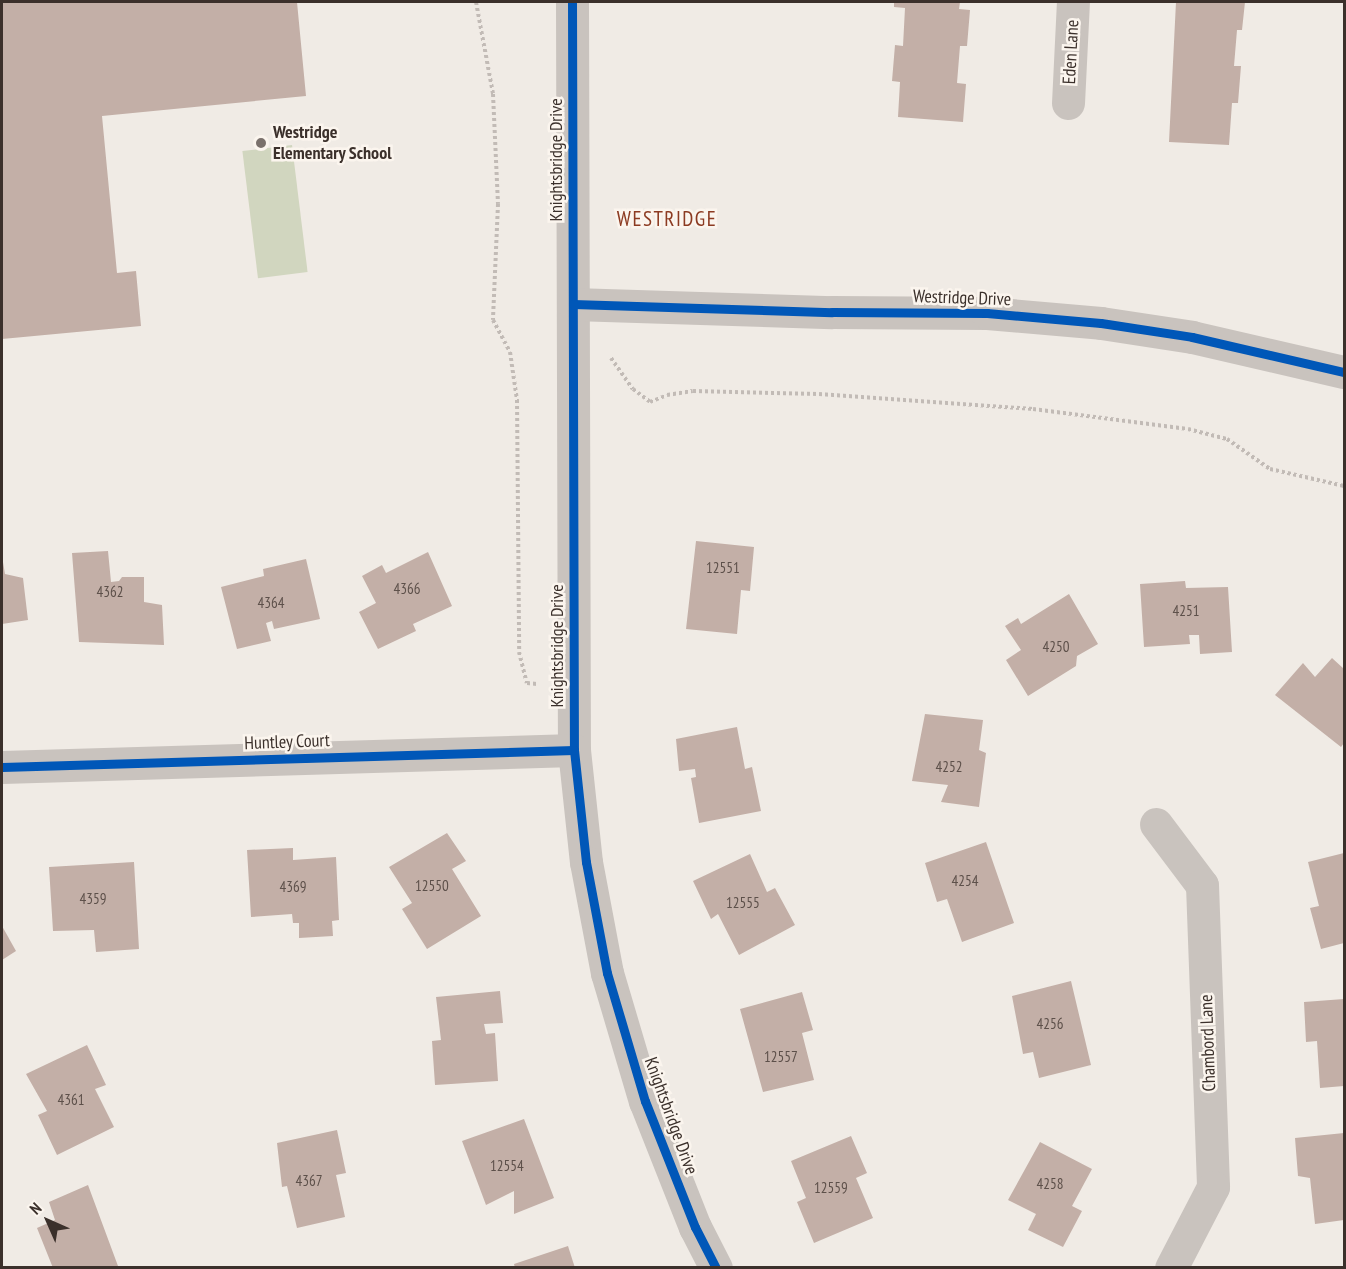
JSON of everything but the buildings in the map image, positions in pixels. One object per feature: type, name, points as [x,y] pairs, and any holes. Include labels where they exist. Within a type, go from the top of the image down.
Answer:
[{"type":"street","name":"Knightsbridge Drive","points":[[572,2],[574,750],[586,862],[608,972],[645,1101],[695,1227],[716,1268]]},
{"type":"street","name":"Eden Lane","points":[[1068,103],[1074,2]]},
{"type":"street","name":"Westridge Drive","points":[[573,304],[832,312],[987,313],[1090,322],[1192,337],[1344,372]]},
{"type":"street","name":"Huntley Court","points":[[2,767],[574,750]]},
{"type":"street","name":"Chambord Lane","points":[[1156,824],[1202,885],[1214,1187],[1171,1268]]},
{"type":"path","points":[[476,2],[493,94],[498,204],[493,320],[510,352],[517,400],[519,652],[527,683],[574,686]]},
{"type":"path","points":[[606,351],[633,389],[650,402],[667,395],[693,391],[796,393],[1033,409],[1188,429],[1227,439],[1270,469],[1344,486]]},
{"type":"green space","points":[[292,145],[308,272],[258,278],[242,151]]},
{"type":"cycle path","points":[[572,2],[574,750],[586,862],[607,973],[645,1101],[695,1227],[716,1268]]},
{"type":"cycle path","points":[[573,304],[832,312],[987,313],[1101,323],[1192,337],[1344,372]]},
{"type":"cycle path","points":[[2,767],[574,750]]},
{"type":"place","name":"Westridge Elementary School","points":[[261,143]]},
{"type":"district","name":"WESTRIDGE","points":[[667,219]]}]
